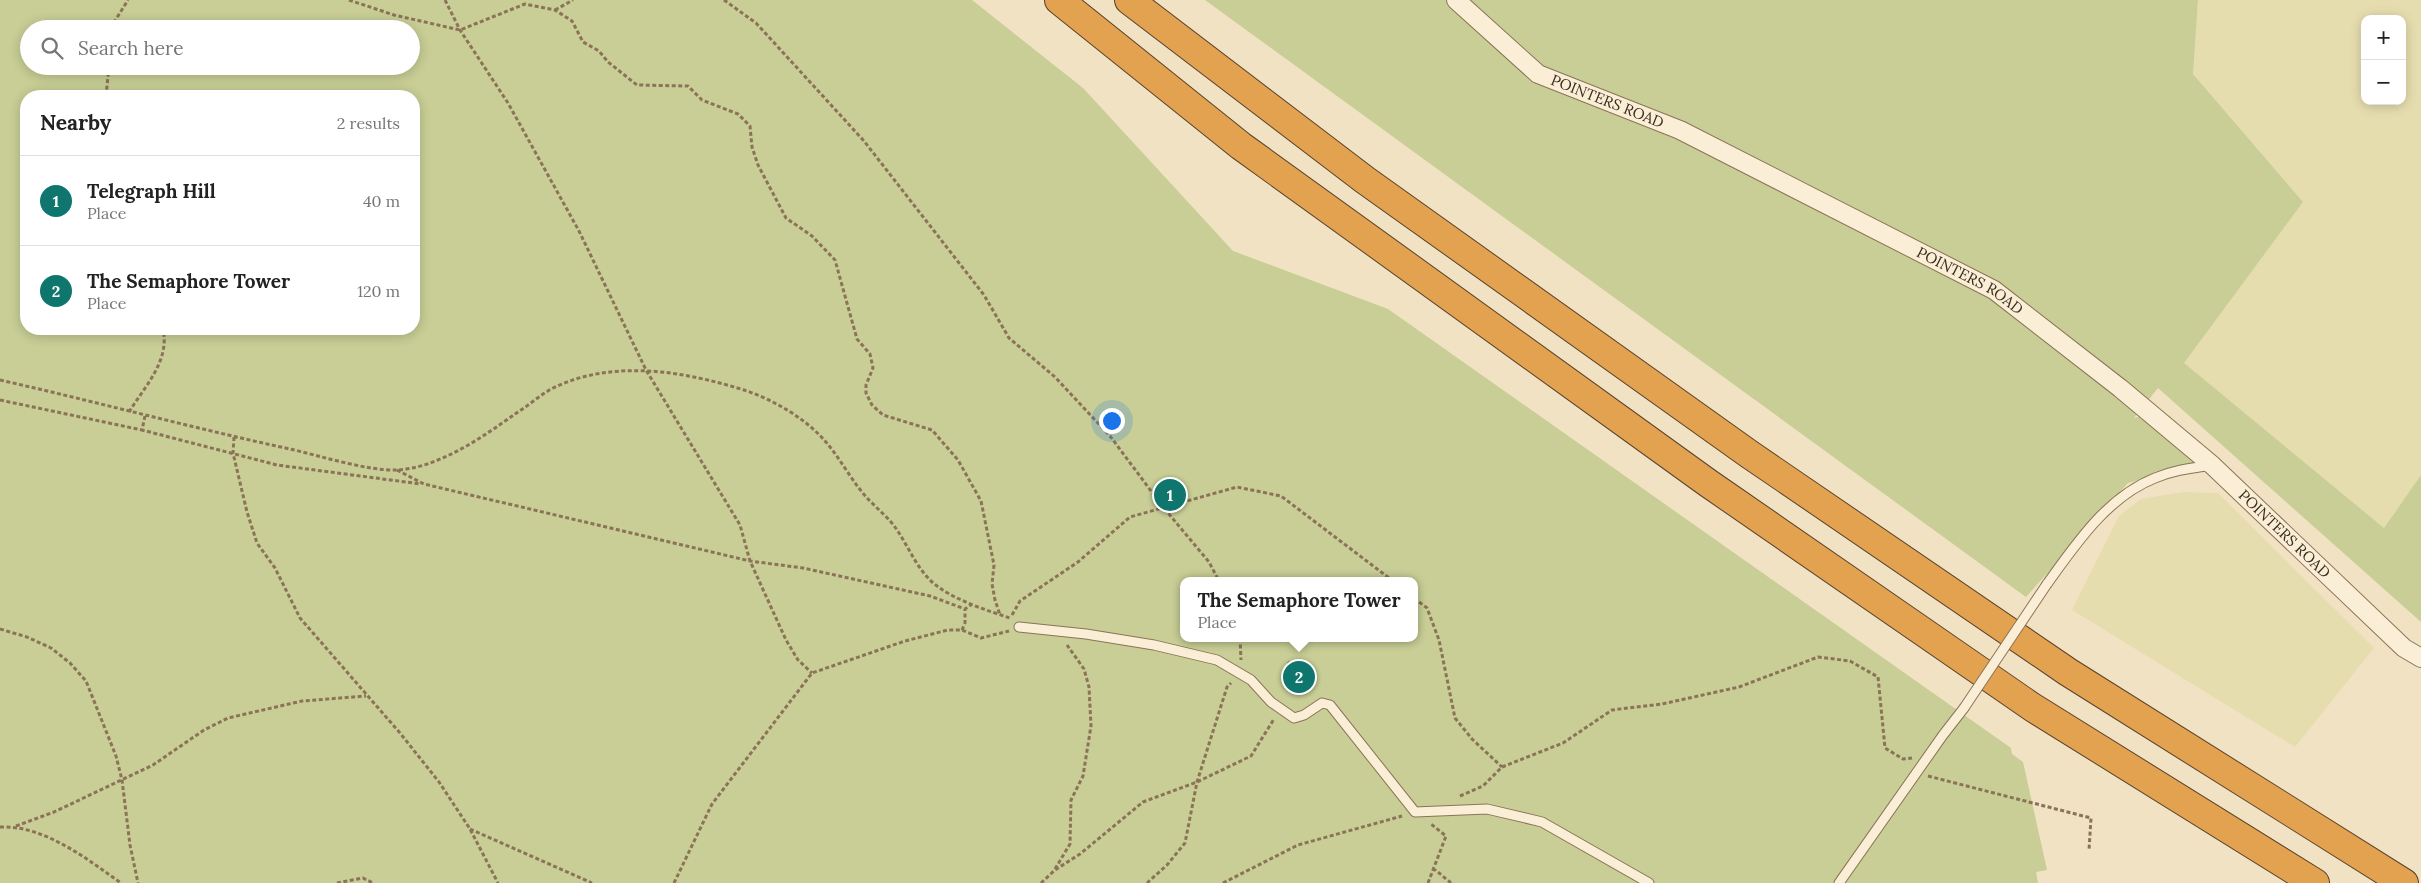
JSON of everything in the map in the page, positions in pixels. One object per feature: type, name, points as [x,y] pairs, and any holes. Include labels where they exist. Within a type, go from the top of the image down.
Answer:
[{"type":"highway","points":[[1059,0],[1241,146],[1708,483],[2032,706],[2315,883]]},
{"type":"highway","points":[[1129,0],[1365,180],[1749,454],[2068,672],[2404,883]]},
{"type":"street","name":"POINTERS ROAD","points":[[1456,0],[1538,74],[1680,130],[1994,290],[2120,388],[2212,466],[2404,648],[2421,658]]},
{"type":"lane","points":[[1839,883],[1964,708],[2047,584],[2081,537],[2120,499],[2155,478],[2178,470],[2212,466]]},
{"type":"lane","points":[[1019,627],[1056,630],[1154,645],[1217,660],[1242,674],[1280,710],[1294,718],[1304,715],[1322,703],[1330,705],[1415,812],[1487,809],[1542,822],[1649,883]]},
{"type":"path","points":[[116,20],[128,0]]},
{"type":"path","points":[[349,0],[394,15],[416,20]]},
{"type":"path","points":[[445,0],[460,30],[508,103],[579,231],[646,370],[740,525],[750,560],[786,640],[798,660],[812,673]]},
{"type":"path","points":[[555,10],[572,0]]},
{"type":"path","points":[[724,0],[756,23],[864,141],[984,295],[1010,338],[1055,376],[1110,436],[1162,507],[1209,562],[1217,577]]},
{"type":"path","points":[[420,21],[460,30],[525,4],[555,10],[572,21],[583,42],[599,51],[608,62],[637,85],[688,86],[702,100],[738,114],[750,126],[752,147],[758,165],[786,218],[812,236],[835,260],[857,339],[870,354],[873,368],[866,385],[866,393],[872,405],[883,415],[932,430],[958,460],[980,501],[994,565],[992,584],[1000,615]]},
{"type":"path","points":[[107,90],[108,75]]},
{"type":"path","points":[[129,412],[159,367],[164,350],[163,335]]},
{"type":"path","points":[[396,470],[429,462],[454,452],[478,439],[552,389],[579,379],[611,372],[646,370],[671,372],[746,391],[789,411],[811,426],[827,443],[863,494],[895,526],[908,546],[914,560],[936,586],[972,604],[1011,619],[1019,627],[1002,634],[981,638],[962,630],[948,630],[905,641],[812,673],[712,804],[674,883]]},
{"type":"path","points":[[0,380],[234,437],[362,465],[396,470],[424,484]]},
{"type":"path","points":[[0,400],[142,430],[277,466],[338,475],[424,484],[750,560],[803,568],[930,596],[965,609]]},
{"type":"path","points":[[142,430],[145,416]]},
{"type":"path","points":[[234,437],[233,453],[247,512],[257,543],[275,568],[300,618],[422,761],[470,828],[498,883]]},
{"type":"path","points":[[1011,619],[1020,601],[1078,562],[1130,517],[1237,487],[1281,496],[1388,577]]},
{"type":"path","points":[[1418,601],[1427,608],[1439,640],[1455,718],[1472,739],[1502,767]]},
{"type":"path","points":[[965,609],[972,604]]},
{"type":"path","points":[[962,630],[966,623],[965,609]]},
{"type":"path","points":[[0,629],[27,637],[51,648],[70,663],[86,681],[116,756],[122,780],[130,845],[138,883]]},
{"type":"path","points":[[1055,870],[1070,844],[1071,800],[1083,776],[1087,760],[1092,711],[1089,687],[1084,669],[1056,630]]},
{"type":"path","points":[[1146,883],[1167,865],[1185,842],[1197,782],[1227,687],[1242,674],[1240,642]]},
{"type":"path","points":[[1459,797],[1483,786],[1502,767],[1563,743],[1612,710],[1662,704],[1739,687],[1818,657],[1850,661],[1878,677],[1885,748],[1903,759],[1928,756]]},
{"type":"path","points":[[0,827],[16,826],[122,780],[153,765],[204,730],[228,718],[302,701],[366,696]]},
{"type":"path","points":[[1041,883],[1055,870],[1080,854],[1143,802],[1197,782],[1251,756],[1280,710]]},
{"type":"path","points":[[1918,773],[2091,818],[2089,850]]},
{"type":"path","points":[[1223,883],[1298,845],[1415,812],[1446,836],[1428,883]]},
{"type":"path","points":[[16,826],[40,834],[87,859],[122,883]]},
{"type":"path","points":[[470,828],[592,883]]},
{"type":"path","points":[[1433,868],[1451,883]]},
{"type":"path","points":[[337,883],[363,878],[372,883]]},
{"type":"shaded area","points":[[2198,0],[2421,0],[2421,475],[2384,528],[2183,363],[2303,202],[2193,74]]},
{"type":"shaded area","points":[[2183,492],[2218,493],[2374,648],[2295,747],[2072,610],[2119,516],[2141,499]]},
{"type":"green space","points":[[0,0],[972,0],[1083,88],[1233,251],[1388,309],[2011,748],[2012,754],[2023,762],[2047,870],[2036,872],[2038,883],[0,883]]},
{"type":"green space","points":[[1205,0],[2198,0],[2193,74],[2303,202],[2184,363],[2384,528],[2421,475],[2421,622],[2158,388],[2134,418],[2141,416],[2199,463],[2128,483],[2026,597]]},
{"type":"building","points":[[1288,662],[1300,663],[1305,668],[1304,691],[1288,674]]},
{"type":"place","name":"Telegraph Hill","points":[[1170,495]]},
{"type":"place","name":"The Semaphore Tower","points":[[1299,677]]}]
